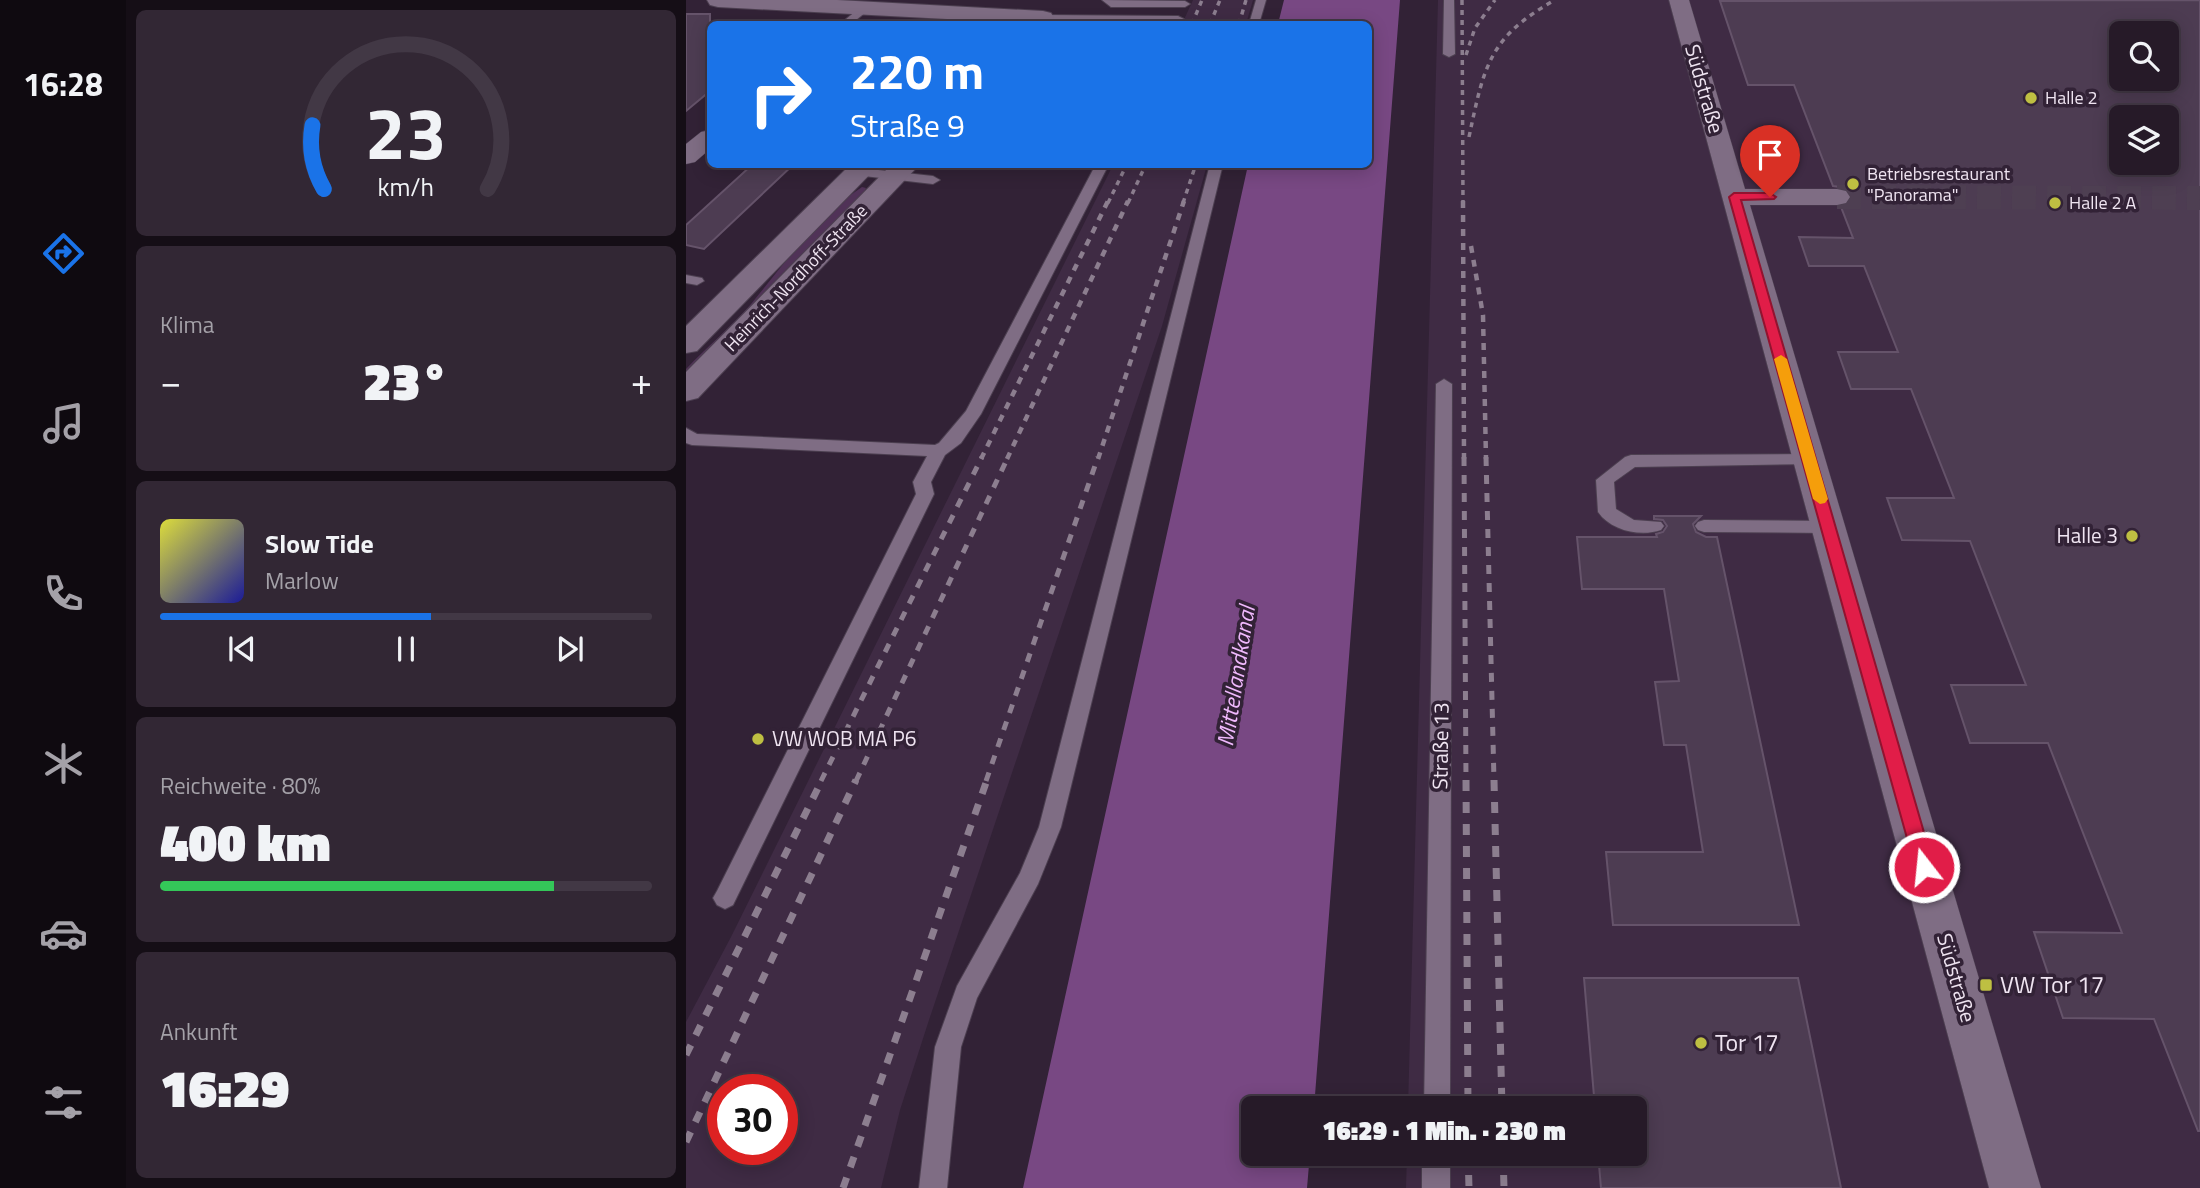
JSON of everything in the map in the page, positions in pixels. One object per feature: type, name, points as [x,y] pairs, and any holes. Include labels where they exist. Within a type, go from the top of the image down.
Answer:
[{"type":"main road","points":[[718,0],[866,8],[933,5],[952,21]]},
{"type":"main road","points":[[890,0],[1047,13]]},
{"type":"main road","name":"Heinrich-Nordhoff-Straße","points":[[686,344],[864,168]]},
{"type":"main road","name":"Heinrich-Nordhoff-Straße","points":[[686,391],[901,170]]},
{"type":"street","name":"Südstraße","points":[[1679,0],[2015,1188]]},
{"type":"street","points":[[1734,197],[1837,197]]},
{"type":"lane","points":[[1107,0],[1111,4],[1186,2]]},
{"type":"lane","points":[[1255,21],[1261,0]]},
{"type":"lane","points":[[1449,0],[1449,54]]},
{"type":"lane","points":[[1176,21],[1186,2]]},
{"type":"lane","points":[[1160,19],[1167,4]]},
{"type":"lane","points":[[849,21],[866,8]]},
{"type":"lane","points":[[1047,13],[1171,21]]},
{"type":"lane","points":[[864,168],[901,170],[933,180]]},
{"type":"lane","points":[[686,433],[692,439],[938,451],[953,444],[973,414],[1101,168]]},
{"type":"lane","points":[[933,1188],[948,1047],[966,994],[1030,877],[1049,827],[1216,168]]},
{"type":"lane","name":"Straße 13","points":[[1437,1096],[1444,384]]},
{"type":"lane","points":[[725,898],[925,494],[922,482],[938,451]]},
{"type":"lane","points":[[1655,526],[1631,526],[1607,512],[1605,480],[1631,461],[1809,460]]},
{"type":"lane","points":[[1704,526],[1828,527]]},
{"type":"lane","points":[[1436,1166],[1436,1188]]},
{"type":"shaded area","points":[[1193,0],[1253,0],[1247,21],[1183,21]]},
{"type":"shaded area","points":[[1438,0],[2200,0],[2200,1188],[1406,1188],[1407,1166],[1647,1166],[1647,1096],[1408,1096]]},
{"type":"shaded area","points":[[1112,168],[1206,168],[1162,326],[928,1023],[900,1110],[881,1188],[686,1188],[686,1022],[731,937]]},
{"type":"shaded area","points":[[862,187],[866,188],[862,198],[686,377],[686,369],[751,304],[816,226]]},
{"type":"water","name":"Mittellandkanal","points":[[1284,0],[1400,0],[1315,1096],[1241,1096],[1241,1166],[1309,1166],[1307,1188],[1023,1188],[1247,168],[1372,168],[1372,21],[1279,21]]},
{"type":"building","points":[[2200,0],[2200,1131],[2154,1019],[2063,1018],[2034,932],[2122,933],[2048,743],[1970,743],[1951,685],[2026,685],[1970,541],[1902,540],[1887,498],[1954,498],[1911,389],[1851,389],[1838,352],[1898,352],[1864,266],[1809,266],[1799,237],[1853,238],[1841,207],[1848,204],[1852,196],[1847,188],[1833,186],[1794,85],[1748,85],[1720,1]]},
{"type":"building","points":[[686,14],[710,14],[710,21],[707,21],[707,94],[686,111]]},
{"type":"building","points":[[749,168],[790,168],[704,249],[686,245],[686,225]]},
{"type":"building","points":[[1654,516],[1701,516],[1693,524],[1696,532],[1706,537],[1717,537],[1799,925],[1613,925],[1606,852],[1703,852],[1686,745],[1664,745],[1655,682],[1679,681],[1664,589],[1582,589],[1577,537],[1657,537],[1656,534],[1663,532],[1667,526],[1663,520],[1654,519]]},
{"type":"building","name":"Tor 17","points":[[1584,978],[1798,978],[1841,1188],[1601,1188],[1599,1166],[1647,1166],[1647,1096],[1594,1096]]},
{"type":"tunnel","points":[[1837,197],[2200,198]]},
{"type":"railway","points":[[1193,21],[1202,0]]},
{"type":"railway","points":[[1211,21],[1220,0]]},
{"type":"railway","points":[[1240,21],[1246,0]]},
{"type":"railway","points":[[1462,0],[1463,203]]},
{"type":"railway","points":[[1466,55],[1475,28],[1495,0]]},
{"type":"railway","points":[[1469,137],[1479,91],[1493,56],[1516,27],[1555,0]]},
{"type":"railway","points":[[1108,203],[1125,168]]},
{"type":"railway","points":[[1128,203],[1144,168]]},
{"type":"railway","points":[[1183,203],[1195,168]]},
{"type":"railway","points":[[981,459],[1108,201]]},
{"type":"railway","points":[[1007,459],[1128,201]]},
{"type":"railway","points":[[1098,459],[1184,201]]},
{"type":"railway","points":[[1463,201],[1464,459]]},
{"type":"railway","points":[[1471,246],[1483,315],[1486,459]]},
{"type":"railway","points":[[821,781],[982,457]]},
{"type":"railway","points":[[856,781],[1008,457]]},
{"type":"railway","points":[[986,781],[1098,457]]},
{"type":"railway","points":[[1464,457],[1466,781]]},
{"type":"railway","points":[[1486,457],[1494,781]]},
{"type":"railway","points":[[686,1055],[822,780]]},
{"type":"railway","points":[[686,1142],[856,780]]},
{"type":"railway","points":[[843,1188],[987,780]]},
{"type":"railway","points":[[1466,780],[1468,1096]]},
{"type":"railway","points":[[1494,780],[1502,1096]]},
{"type":"railway","points":[[1468,1166],[1469,1188]]},
{"type":"railway","points":[[1503,1166],[1504,1188]]},
{"type":"slow traffic","points":[[1781,359],[1820,499]]},
{"type":"place","name":"Halle 2","points":[[2031,98]]},
{"type":"place","name":"Betriebsrestaurant \"Panorama\"","points":[[1853,184]]},
{"type":"place","name":"Halle 2 A","points":[[2055,203]]},
{"type":"place","name":"Halle 3","points":[[2132,536]]},
{"type":"place","name":"VW WOB MA P6","points":[[758,739]]},
{"type":"place","name":"VW Tor 17","points":[[1986,985]]},
{"type":"place","name":"Tor 17","points":[[1701,1043]]},
{"type":"route","points":[[1770,197],[1734,197],[1924,867]]}]
